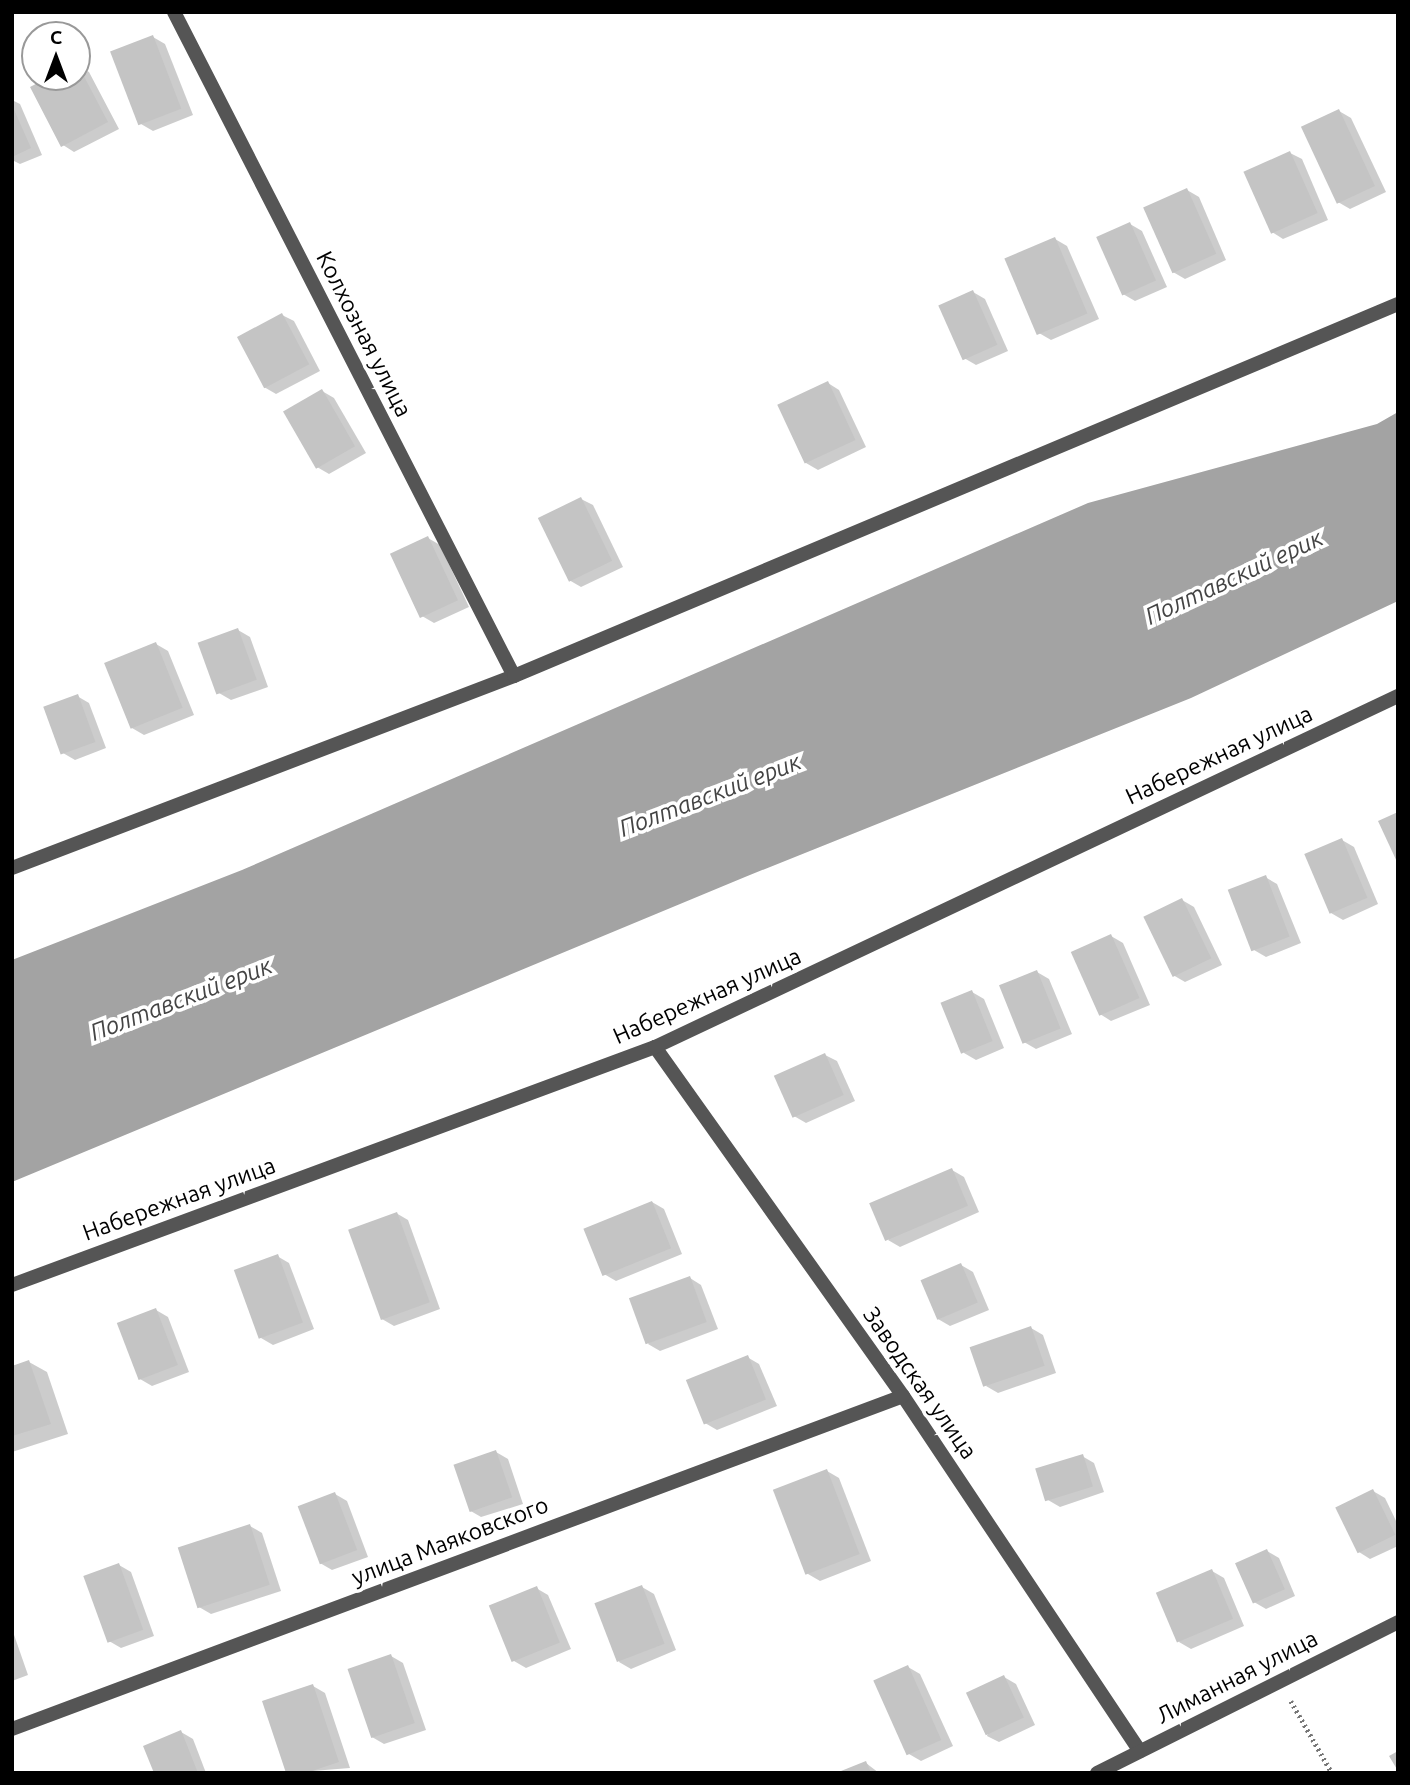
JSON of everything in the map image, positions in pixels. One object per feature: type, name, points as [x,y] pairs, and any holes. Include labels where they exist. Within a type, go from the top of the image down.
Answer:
[{"type":"street","name":"Колхозная улица","points":[[174,12],[514,676]]},
{"type":"street","points":[[12,869],[514,676],[1398,304]]},
{"type":"street","name":"Набережная улица","points":[[12,1285],[655,1047],[1398,696]]},
{"type":"street","name":"Заводская улица","points":[[655,1047],[903,1396],[1140,1751]]},
{"type":"street","name":"улица Маяковского","points":[[12,1729],[903,1396]]},
{"type":"street","name":"Лиманная улица","points":[[1097,1773],[1398,1622]]},
{"type":"path","points":[[1279,1681],[1332,1773]]},
{"type":"water","name":"Полтавский ерик","points":[[1398,412],[1398,601],[1191,698],[745,877],[12,1182],[12,960],[242,870],[1088,503],[1377,424]]},
{"type":"building","points":[[153,35],[181,109],[138,125],[110,51]]},
{"type":"building","points":[[91,90],[108,122],[61,147],[32,91]]},
{"type":"building","points":[[12,105],[31,148],[12,157]]},
{"type":"building","points":[[1339,109],[1375,186],[1337,204],[1301,127]]},
{"type":"building","points":[[1290,151],[1318,213],[1271,234],[1243,172]]},
{"type":"building","points":[[1187,188],[1216,254],[1172,273],[1143,208]]},
{"type":"building","points":[[1130,222],[1156,280],[1122,296],[1096,237]]},
{"type":"building","points":[[1055,237],[1087,313],[1037,335],[1004,258]]},
{"type":"building","points":[[973,290],[997,345],[963,360],[938,305]]},
{"type":"building","points":[[282,313],[309,364],[264,388],[237,337]]},
{"type":"building","points":[[828,381],[855,440],[805,464],[777,405]]},
{"type":"building","points":[[322,389],[355,446],[316,469],[283,412]]},
{"type":"building","points":[[581,497],[612,561],[569,582],[538,518]]},
{"type":"building","points":[[428,536],[458,600],[420,618],[390,554]]},
{"type":"building","points":[[238,628],[257,680],[216,694],[198,643]]},
{"type":"building","points":[[156,642],[183,708],[131,729],[104,663]]},
{"type":"building","points":[[78,694],[95,742],[61,755],[43,707]]},
{"type":"building","points":[[1398,812],[1398,864],[1378,821]]},
{"type":"building","points":[[1342,838],[1367,898],[1330,914],[1304,854]]},
{"type":"building","points":[[1266,875],[1290,937],[1251,951],[1228,890]]},
{"type":"building","points":[[1182,898],[1211,958],[1173,977],[1143,917]]},
{"type":"building","points":[[1111,934],[1139,998],[1099,1016],[1071,952]]},
{"type":"building","points":[[1037,970],[1061,1028],[1023,1044],[999,985]]},
{"type":"building","points":[[972,990],[993,1041],[961,1054],[940,1003]]},
{"type":"building","points":[[825,1053],[844,1095],[793,1118],[774,1076]]},
{"type":"building","points":[[952,1168],[968,1206],[885,1241],[869,1203]]},
{"type":"building","points":[[652,1201],[671,1248],[602,1276],[583,1229]]},
{"type":"building","points":[[397,1212],[430,1302],[381,1320],[348,1230]]},
{"type":"building","points":[[278,1254],[303,1323],[259,1339],[234,1270]]},
{"type":"building","points":[[961,1263],[978,1303],[937,1320],[920,1280]]},
{"type":"building","points":[[690,1276],[707,1322],[646,1344],[629,1298]]},
{"type":"building","points":[[156,1308],[178,1365],[139,1380],[117,1323]]},
{"type":"building","points":[[1031,1326],[1045,1366],[983,1387],[970,1347]]},
{"type":"building","points":[[748,1355],[766,1400],[704,1425],[686,1380]]},
{"type":"building","points":[[29,1360],[51,1424],[12,1436],[12,1366]]},
{"type":"building","points":[[496,1450],[512,1497],[470,1512],[453,1465]]},
{"type":"building","points":[[1083,1454],[1093,1487],[1045,1501],[1035,1469]]},
{"type":"building","points":[[827,1469],[860,1554],[805,1575],[773,1490]]},
{"type":"building","points":[[1373,1489],[1395,1535],[1358,1553],[1335,1507]]},
{"type":"building","points":[[335,1492],[357,1550],[320,1564],[298,1506]]},
{"type":"building","points":[[250,1524],[270,1585],[197,1608],[178,1547]]},
{"type":"building","points":[[1267,1549],[1285,1589],[1253,1603],[1235,1563]]},
{"type":"building","points":[[119,1563],[143,1630],[108,1643],[83,1576]]},
{"type":"building","points":[[1212,1569],[1233,1619],[1177,1643],[1156,1593]]},
{"type":"building","points":[[642,1585],[665,1644],[617,1662],[594,1603]]},
{"type":"building","points":[[537,1586],[560,1643],[512,1662],[489,1605]]},
{"type":"building","points":[[391,1654],[415,1723],[371,1738],[348,1669]]},
{"type":"building","points":[[908,1665],[941,1740],[907,1755],[873,1680]]},
{"type":"building","points":[[1004,1675],[1024,1718],[986,1735],[966,1693]]},
{"type":"building","points":[[313,1684],[339,1762],[306,1773],[286,1773],[262,1701]]},
{"type":"building","points":[[181,1730],[198,1773],[154,1773],[143,1746]]},
{"type":"building","points":[[1398,1751],[1398,1771],[1389,1756]]},
{"type":"building","points":[[866,1761],[871,1773],[836,1773]]}]
